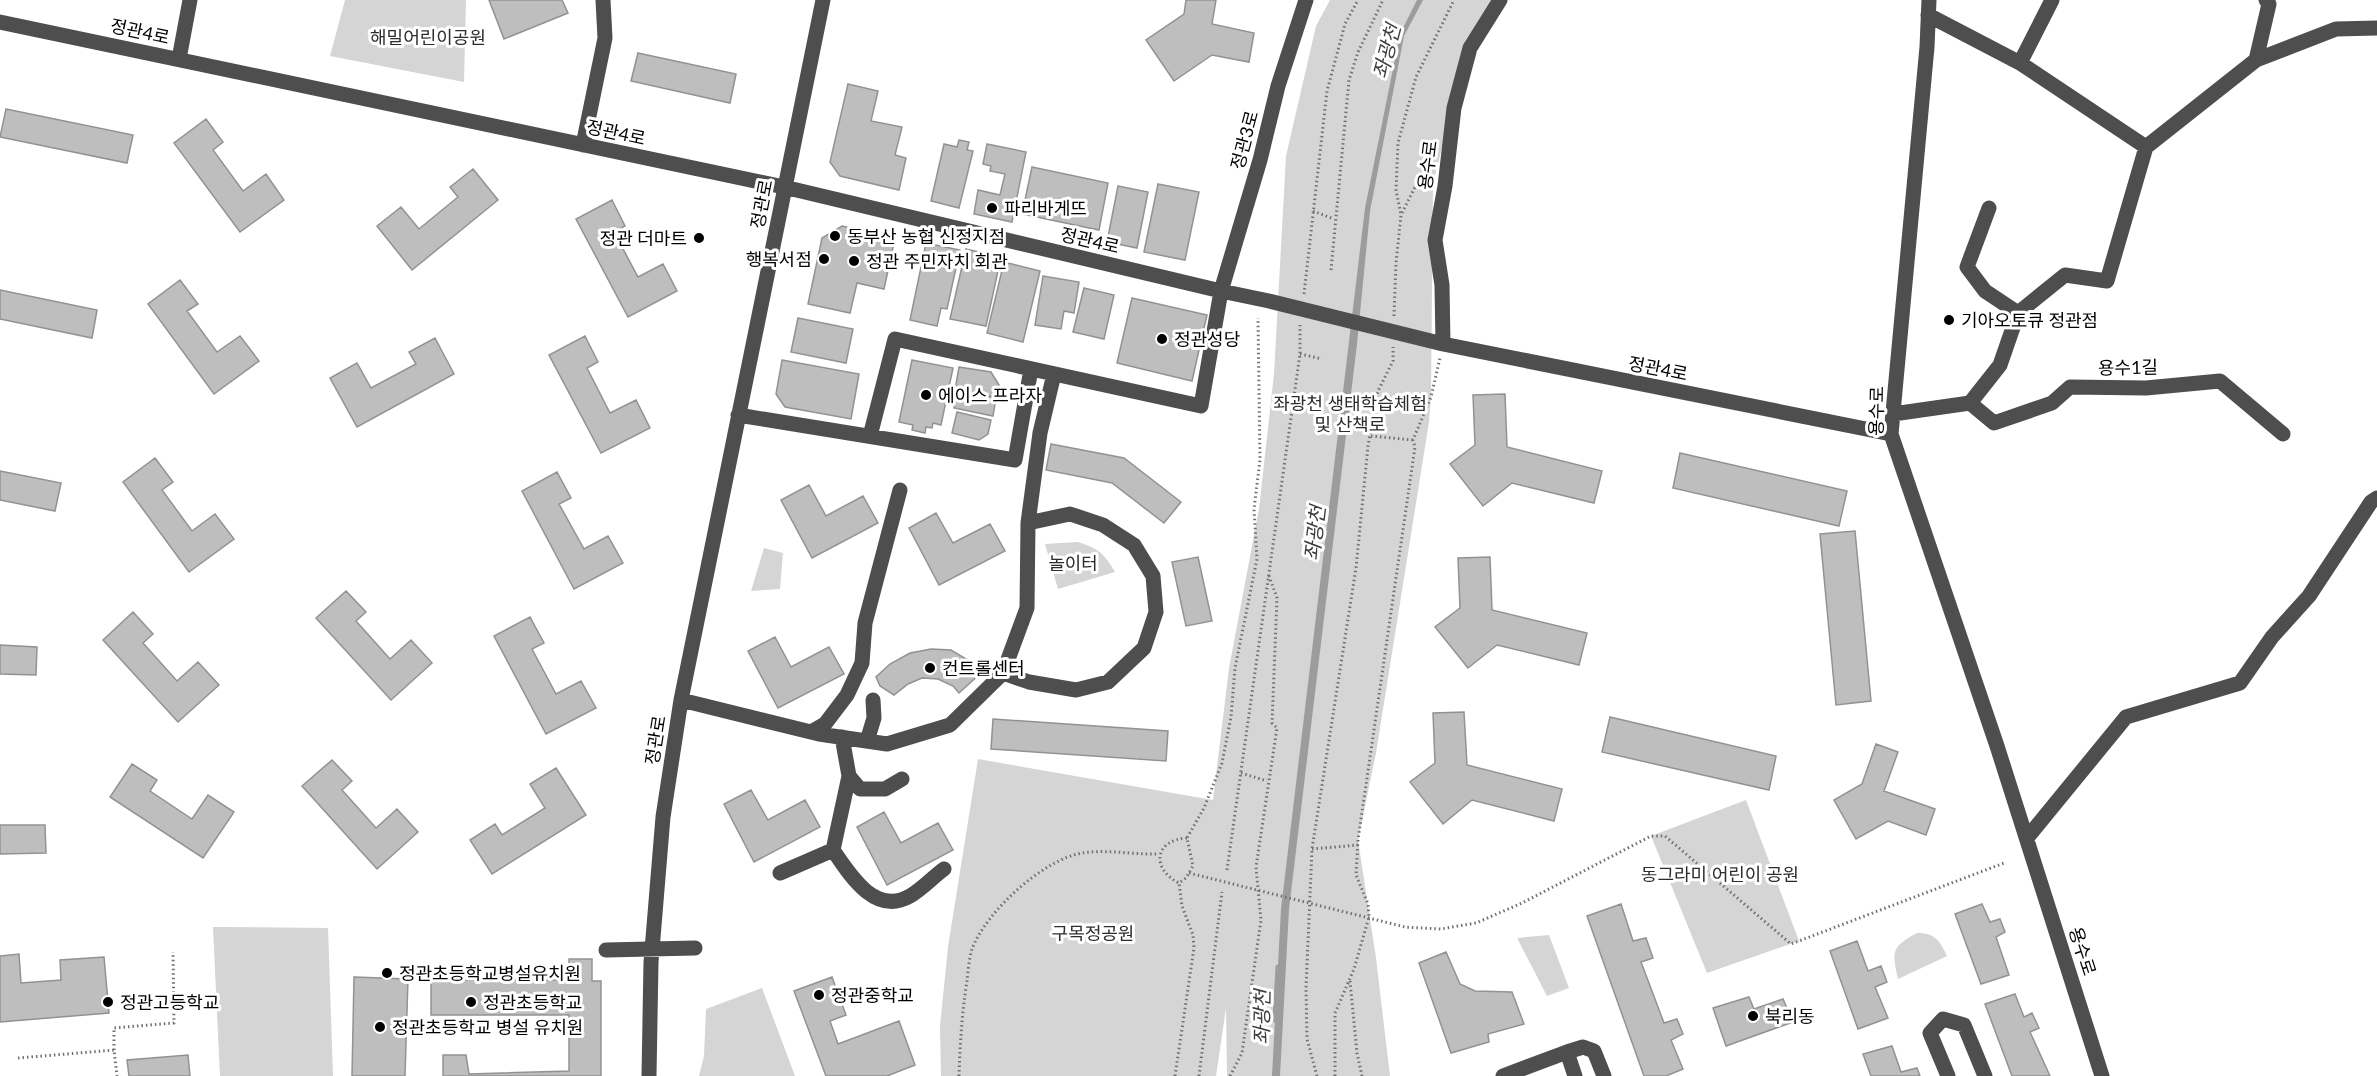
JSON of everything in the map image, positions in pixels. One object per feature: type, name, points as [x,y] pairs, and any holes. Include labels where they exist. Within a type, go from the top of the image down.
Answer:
[{"type":"street","points":[[179,59],[190,0]]},
{"type":"street","points":[[583,145],[605,38],[603,0]]},
{"type":"street","name":"정관로","points":[[649,1076],[651,962],[663,817],[681,700],[823,0]]},
{"type":"street","name":"정관3로","points":[[1221,291],[1260,160],[1281,76],[1306,0]]},
{"type":"street","name":"용수로","points":[[1443,345],[1442,285],[1435,240],[1445,186],[1454,108],[1470,48],[1500,0]]},
{"type":"street","points":[[2020,63],[2052,0]]},
{"type":"street","points":[[2256,60],[2269,4],[2266,0]]},
{"type":"street","points":[[1929,8],[2020,63],[2146,147]]},
{"type":"street","name":"용수로","points":[[1929,8],[1891,434],[2027,838],[2103,1076]]},
{"type":"street","name":"정관4로","points":[[0,22],[784,187],[1269,301],[1443,345],[1891,434]]},
{"type":"street","points":[[1893,414],[1970,403],[2000,365],[2018,313],[2065,275],[2107,281],[2146,147],[2256,60],[2336,29],[2377,28]]},
{"type":"street","points":[[1989,208],[1967,267],[1985,291],[2018,313]]},
{"type":"street","points":[[870,436],[895,339],[1202,406],[1221,291]]},
{"type":"street","points":[[738,415],[1015,460],[1031,369]]},
{"type":"street","points":[[681,700],[811,732],[887,744],[950,725],[1003,673],[1027,608],[1028,523],[1040,433],[1054,374]]},
{"type":"street","name":"용수1길","points":[[1970,403],[1994,423],[2052,403],[2070,387],[2146,388],[2220,381],[2283,435]]},
{"type":"street","points":[[811,732],[825,724],[836,710],[847,695],[862,663],[865,623],[900,489]]},
{"type":"street","points":[[2027,838],[2126,717],[2240,682],[2272,637],[2309,596],[2371,502],[2377,498]]},
{"type":"street","points":[[1003,673],[1029,682],[1076,690],[1108,682],[1144,648],[1156,612],[1154,576],[1134,545],[1103,525],[1070,514],[1028,523]]},
{"type":"street","points":[[867,741],[874,718],[873,700]]},
{"type":"street","points":[[842,737],[849,776],[833,850],[861,888],[886,901],[909,897],[944,869]]},
{"type":"street","points":[[849,776],[860,789],[885,789],[902,779]]},
{"type":"street","points":[[780,873],[833,850]]},
{"type":"street","points":[[606,950],[695,948]]},
{"type":"street","points":[[1948,1076],[1930,1033],[1943,1019],[1965,1025],[1985,1076]]},
{"type":"street","points":[[1503,1076],[1583,1047],[1594,1051],[1604,1076]]},
{"type":"street","points":[[1567,1052],[1575,1076]]},
{"type":"path","points":[[1303,298],[1327,91],[1345,24],[1358,0]]},
{"type":"path","points":[[1331,270],[1349,80],[1358,52],[1383,0]]},
{"type":"path","points":[[1394,318],[1401,215],[1396,190],[1398,143],[1416,77],[1454,0]]},
{"type":"path","points":[[1314,211],[1335,220]]},
{"type":"path","points":[[1179,883],[1186,878],[1193,866],[1187,838],[1204,808],[1222,763],[1231,717],[1235,668],[1257,559],[1254,509],[1260,460],[1258,318]]},
{"type":"path","points":[[1227,870],[1300,354],[1301,320]]},
{"type":"path","points":[[1317,1076],[1307,1039],[1306,988],[1312,849],[1356,568],[1378,391],[1393,361],[1394,339]]},
{"type":"path","points":[[1335,1076],[1335,1013],[1350,980],[1369,917],[1368,904],[1356,875],[1358,845],[1415,447],[1413,440],[1431,397],[1443,345]]},
{"type":"path","points":[[1300,354],[1322,359]]},
{"type":"path","points":[[1371,436],[1413,440]]},
{"type":"path","points":[[1230,1076],[1242,1053],[1261,920],[1256,867],[1267,781],[1277,728],[1272,723],[1277,598],[1268,574]]},
{"type":"path","points":[[1241,773],[1267,781]]},
{"type":"path","points":[[1189,873],[1405,927],[1441,929],[1476,923],[1522,903],[1651,836],[1665,836],[1791,944],[2004,862]]},
{"type":"path","points":[[1179,883],[1169,878],[1160,863],[1160,855],[1166,844],[1174,839],[1187,838]]},
{"type":"path","points":[[1312,849],[1358,845]]},
{"type":"path","points":[[959,1076],[960,1037],[971,951],[979,936],[1016,889],[1051,867],[1080,854],[1101,852],[1160,855]]},
{"type":"path","points":[[1174,1076],[1194,948],[1193,935],[1182,906],[1179,883]]},
{"type":"path","points":[[1198,1076],[1222,892]]},
{"type":"path","points":[[117,1076],[114,1029],[174,1023],[173,952]]},
{"type":"path","points":[[1350,980],[1357,1053],[1362,1076]]},
{"type":"path","points":[[18,1059],[114,1050]]},
{"type":"green space","name":"해밀어린이공원","points":[[345,0],[466,0],[464,82],[330,56]]},
{"type":"green space","name":"좌광천 생태학습체험 및 산책로","points":[[1330,0],[1494,0],[1471,35],[1433,183],[1429,422],[1376,753],[1358,840],[1376,958],[1390,1076],[1227,1076],[1226,1008],[1216,1076],[941,1076],[940,1026],[948,947],[978,759],[1213,800],[1229,668],[1259,509],[1274,374],[1286,156],[1316,26]]},
{"type":"green space","name":"놀이터","points":[[1078,542],[1100,552],[1115,572],[1058,589],[1045,544]]},
{"type":"green space","points":[[764,548],[783,553],[780,589],[751,591]]},
{"type":"green space","name":"동그라미 어린이 공원","points":[[1746,800],[1799,941],[1707,973],[1651,836]]},
{"type":"green space","points":[[213,927],[328,928],[333,1076],[220,1076]]},
{"type":"green space","points":[[1917,933],[1928,934],[1936,938],[1947,956],[1898,979],[1895,951],[1902,942]]},
{"type":"green space","points":[[1549,935],[1569,988],[1547,996],[1517,938]]},
{"type":"green space","points":[[762,988],[795,1076],[699,1076],[704,1056],[706,1009]]},
{"type":"shaded area","points":[[1417,0],[1423,0],[1404,36],[1370,211],[1357,344],[1289,909],[1280,1076],[1272,1076],[1281,909],[1365,208],[1400,34]]},
{"type":"building","points":[[489,0],[562,0],[568,13],[504,39]]},
{"type":"building","points":[[1186,0],[1216,0],[1212,24],[1254,33],[1249,62],[1212,55],[1174,81],[1146,40],[1184,14]]},
{"type":"building","points":[[638,53],[736,74],[730,103],[631,81]]},
{"type":"building","points":[[848,84],[878,91],[871,121],[902,127],[895,155],[906,158],[899,190],[840,176],[830,162]]},
{"type":"building","points":[[6,109],[133,135],[127,163],[0,137]]},
{"type":"building","points":[[206,119],[223,142],[213,150],[243,191],[266,174],[284,200],[240,232],[174,143]]},
{"type":"building","points":[[959,140],[969,142],[967,150],[973,151],[959,208],[931,201],[944,144],[957,147]]},
{"type":"building","points":[[987,144],[1026,152],[1012,222],[974,214],[978,190],[1000,195],[1005,174],[990,171],[991,166],[983,164]]},
{"type":"building","points":[[1032,167],[1108,183],[1099,230],[1022,214]]},
{"type":"building","points":[[473,169],[498,200],[412,270],[377,226],[401,207],[419,229],[458,197],[450,187]]},
{"type":"building","points":[[1158,184],[1199,192],[1185,260],[1144,252]]},
{"type":"building","points":[[1118,186],[1148,192],[1137,248],[1107,242]]},
{"type":"building","points":[[612,200],[625,226],[614,232],[638,277],[663,264],[677,291],[628,317],[576,219]]},
{"type":"building","name":"정관 주민자치 회관","points":[[842,226],[895,238],[884,289],[857,283],[850,313],[808,304],[822,238]]},
{"type":"building","points":[[926,243],[960,250],[947,309],[941,308],[937,326],[910,320]]},
{"type":"building","points":[[966,249],[1001,257],[986,326],[950,319]]},
{"type":"building","points":[[1004,262],[1040,271],[1023,342],[987,333]]},
{"type":"building","points":[[1043,276],[1079,282],[1074,313],[1064,311],[1061,329],[1035,325]]},
{"type":"building","points":[[180,280],[198,304],[187,311],[217,352],[240,336],[259,361],[214,394],[148,304]]},
{"type":"building","points":[[1084,288],[1114,295],[1104,339],[1073,332]]},
{"type":"building","points":[[0,290],[97,310],[92,338],[0,319]]},
{"type":"building","name":"정관성당","points":[[1132,298],[1207,315],[1192,381],[1117,363]]},
{"type":"building","points":[[798,318],[853,329],[846,363],[791,352]]},
{"type":"building","points":[[585,336],[598,362],[587,368],[610,413],[636,400],[650,428],[601,453],[549,355]]},
{"type":"building","points":[[435,338],[454,374],[357,427],[330,378],[357,363],[371,388],[416,364],[409,352]]},
{"type":"building","points":[[782,360],[859,374],[851,419],[785,407],[776,394]]},
{"type":"building","name":"에이스 프라자","points":[[912,360],[953,368],[941,425],[933,423],[932,428],[926,427],[925,433],[912,430],[913,425],[899,422]]},
{"type":"building","points":[[959,367],[991,372],[999,385],[997,397],[955,390]]},
{"type":"building","points":[[958,391],[996,398],[993,416],[954,408]]},
{"type":"building","points":[[1505,394],[1507,447],[1602,471],[1594,503],[1512,483],[1483,506],[1450,464],[1475,445],[1473,395]]},
{"type":"building","points":[[957,412],[991,420],[988,434],[979,440],[952,433]]},
{"type":"building","points":[[1051,444],[1124,458],[1181,502],[1164,523],[1112,483],[1046,470]]},
{"type":"building","points":[[1680,453],[1847,491],[1839,526],[1673,488]]},
{"type":"building","points":[[155,458],[173,482],[162,490],[192,531],[215,514],[234,539],[189,572],[123,482]]},
{"type":"building","points":[[0,471],[61,483],[55,511],[0,500]]},
{"type":"building","points":[[557,472],[571,498],[559,504],[584,549],[608,536],[623,563],[574,589],[522,491]]},
{"type":"building","points":[[809,485],[826,516],[863,496],[878,523],[812,558],[781,500]]},
{"type":"building","points":[[936,513],[953,543],[990,524],[1005,551],[939,585],[909,528]]},
{"type":"building","points":[[1855,531],[1871,701],[1836,705],[1820,534]]},
{"type":"building","points":[[1198,557],[1212,621],[1186,626],[1172,562]]},
{"type":"building","points":[[1490,557],[1492,610],[1587,633],[1579,665],[1497,645],[1468,668],[1435,627],[1460,608],[1458,558]]},
{"type":"building","points":[[346,591],[366,612],[356,621],[390,659],[411,640],[432,663],[391,700],[316,618]]},
{"type":"building","points":[[133,612],[153,634],[143,643],[177,681],[198,662],[219,685],[178,722],[103,640]]},
{"type":"building","points":[[530,617],[544,643],[532,649],[556,694],[581,681],[596,708],[546,734],[494,636]]},
{"type":"building","points":[[775,637],[791,667],[829,647],[844,674],[778,708],[748,651]]},
{"type":"building","points":[[0,645],[37,647],[36,675],[0,674]]},
{"type":"building","name":"컨트롤센터","points":[[931,649],[951,650],[968,660],[981,673],[959,693],[953,686],[938,679],[922,678],[908,684],[894,695],[880,686],[876,677],[890,664],[910,653]]},
{"type":"building","points":[[1464,712],[1467,765],[1562,789],[1554,821],[1472,800],[1443,824],[1410,782],[1435,763],[1433,713]]},
{"type":"building","points":[[1610,717],[1776,756],[1769,790],[1602,752]]},
{"type":"building","points":[[993,719],[1168,731],[1166,761],[991,749]]},
{"type":"building","points":[[1876,744],[1898,752],[1884,791],[1935,809],[1926,835],[1888,821],[1856,839],[1834,800],[1862,784]]},
{"type":"building","points":[[332,760],[352,781],[342,790],[376,828],[397,809],[418,832],[377,869],[302,786]]},
{"type":"building","points":[[132,764],[157,780],[150,791],[192,819],[208,795],[234,812],[203,858],[110,797]]},
{"type":"building","points":[[556,768],[586,815],[492,874],[470,840],[495,824],[502,835],[545,808],[530,784]]},
{"type":"building","points":[[751,790],[768,820],[805,800],[820,827],[754,862],[724,804]]},
{"type":"building","points":[[884,812],[901,843],[938,823],[953,850],[887,885],[857,827]]},
{"type":"building","points":[[0,825],[45,825],[46,853],[0,854]]},
{"type":"building","points":[[1621,904],[1633,941],[1646,938],[1653,958],[1641,962],[1664,1023],[1677,1019],[1683,1034],[1671,1040],[1683,1069],[1666,1076],[1644,1076],[1587,916]]},
{"type":"building","points":[[1982,904],[1990,922],[2000,919],[2005,932],[1996,937],[2009,975],[1981,984],[1955,914]]},
{"type":"building","points":[[1857,941],[1868,971],[1881,966],[1887,982],[1875,987],[1888,1018],[1858,1029],[1830,951]]},
{"type":"building","points":[[1446,952],[1460,984],[1475,991],[1512,992],[1524,1024],[1488,1034],[1489,1042],[1451,1053],[1419,963]]},
{"type":"building","points":[[19,954],[21,983],[61,980],[60,960],[104,957],[109,1013],[0,1022],[0,956]]},
{"type":"building","points":[[569,959],[592,959],[592,981],[601,981],[601,1076],[443,1076],[443,1055],[466,1055],[469,1074],[569,1071],[569,1015],[431,1015],[431,980],[569,980]]},
{"type":"building","name":"정관초등학교 병설 유치원","points":[[354,977],[408,979],[405,1076],[352,1076]]},
{"type":"building","points":[[832,977],[846,1015],[830,1021],[838,1044],[899,1021],[915,1065],[887,1076],[826,1076],[794,991]]},
{"type":"building","points":[[2015,994],[2024,1017],[2032,1013],[2039,1028],[2030,1032],[2050,1076],[2012,1076],[1985,1004]]},
{"type":"building","name":"북리동","points":[[1749,997],[1754,1009],[1783,999],[1793,1022],[1726,1046],[1713,1008]]},
{"type":"building","points":[[1892,1046],[1901,1072],[1917,1068],[1920,1076],[1871,1076],[1863,1054]]},
{"type":"building","points":[[188,1055],[190,1076],[129,1076],[127,1060]]},
{"type":"waterway","name":"좌광천","points":[[1275,1020],[1278,967]]},
{"type":"place","name":"파리바게뜨","points":[[992,208]]},
{"type":"place","name":"동부산 농협 신정지점","points":[[835,236]]},
{"type":"place","name":"정관 더마트","points":[[699,238]]},
{"type":"place","name":"행복서점","points":[[824,259]]},
{"type":"place","name":"정관 주민자치 회관","points":[[854,261]]},
{"type":"place","name":"기아오토큐 정관점","points":[[1949,320]]},
{"type":"place","name":"정관성당","points":[[1162,339]]},
{"type":"place","name":"에이스 프라자","points":[[926,395]]},
{"type":"place","name":"컨트롤센터","points":[[930,668]]},
{"type":"place","name":"정관초등학교병설유치원","points":[[387,973]]},
{"type":"place","name":"정관중학교","points":[[819,995]]},
{"type":"place","name":"정관고등학교","points":[[108,1002]]},
{"type":"place","name":"정관초등학교","points":[[471,1002]]},
{"type":"place","name":"북리동","points":[[1753,1016]]},
{"type":"place","name":"정관초등학교 병설 유치원","points":[[380,1027]]},
{"type":"park label","name":"구목정공원","points":[[1093,933]]}]
